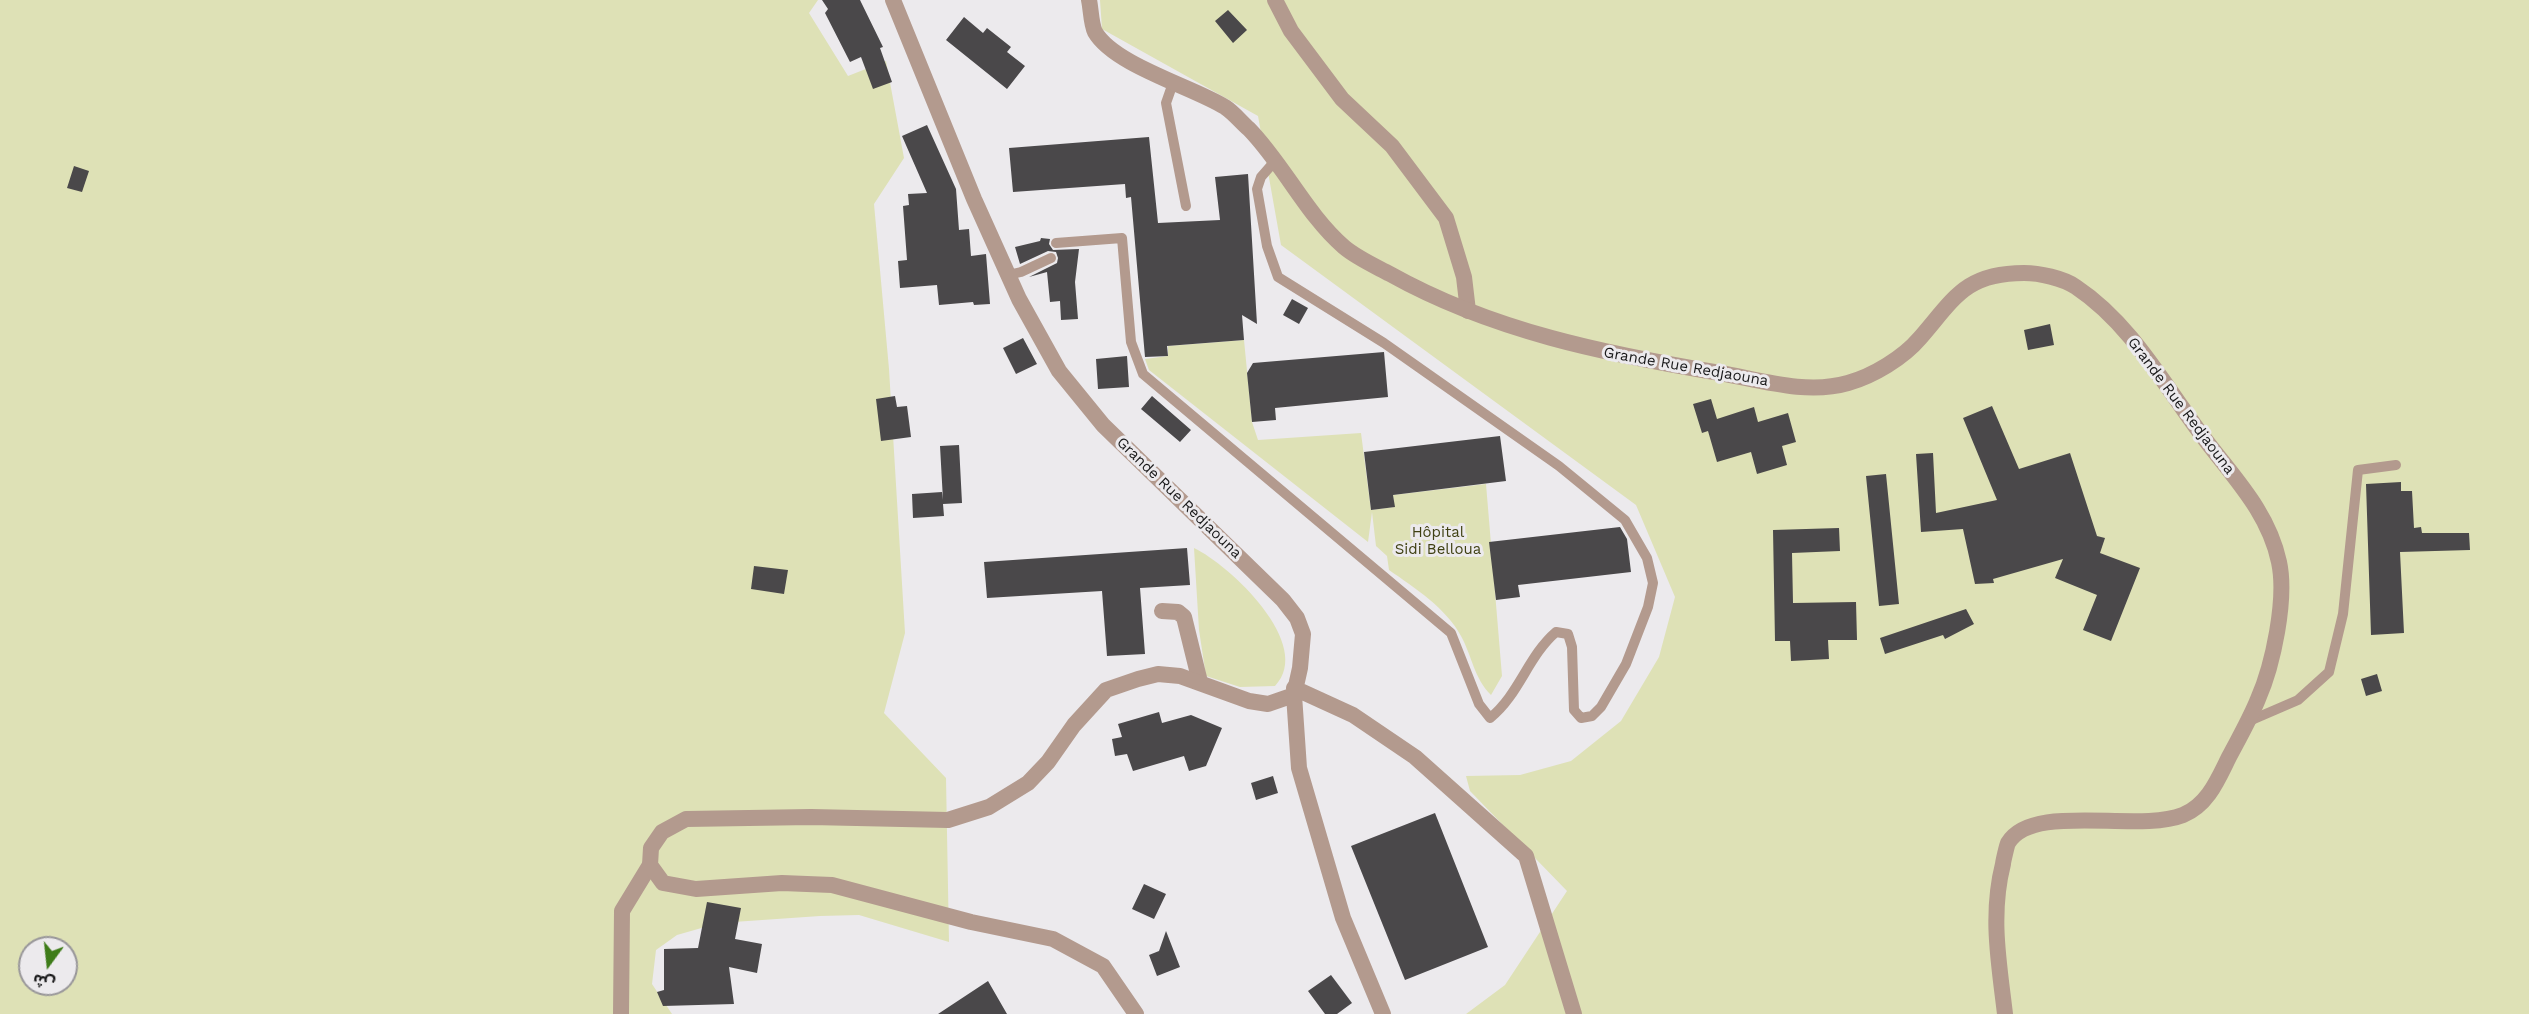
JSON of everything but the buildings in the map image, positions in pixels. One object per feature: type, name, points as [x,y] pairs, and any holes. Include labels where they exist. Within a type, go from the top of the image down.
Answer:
[{"type":"street","name":"Grande Rue Redjaouna","points":[[892,0],[1008,275],[1059,371],[1103,424],[1283,600],[1297,618],[1303,634],[1300,668],[1294,692],[1299,768],[1343,918],[1383,1014]]},
{"type":"street","name":"Grande Rue Redjaouna","points":[[1089,0],[1095,31],[1115,51],[1173,83],[1227,108],[1255,135],[1323,225],[1346,248],[1430,297],[1508,326],[1583,348],[1805,388],[1842,385],[1872,375],[1917,342],[1944,306],[1966,285],[1993,277],[2027,273],[2071,283],[2106,312],[2142,352],[2204,439],[2239,482],[2270,529],[2281,568],[2276,633],[2260,695],[2213,788],[2201,803],[2182,815],[2139,823],[2048,820],[2026,825],[2007,844],[2000,876],[1995,937],[2005,1014]]},
{"type":"street","points":[[1275,0],[1291,31],[1342,99],[1392,146],[1446,218],[1464,277],[1468,311]]},
{"type":"street","points":[[1162,610],[1178,612],[1184,618],[1200,682]]},
{"type":"street","points":[[621,1014],[622,910],[650,865],[651,848],[662,832],[686,819],[811,817],[948,820],[988,807],[1028,783],[1048,762],[1074,725],[1106,690],[1158,674],[1180,676],[1249,701],[1268,704],[1294,692],[1353,714],[1414,757],[1526,856],[1574,1014]]},
{"type":"street","points":[[650,865],[663,883],[696,889],[782,883],[832,885],[971,922],[1053,939],[1102,966],[1136,1014]]},
{"type":"lane","points":[[1173,83],[1167,103],[1186,206]]},
{"type":"lane","points":[[1056,243],[1122,238],[1131,342],[1143,374],[1451,633],[1479,704],[1490,718],[1504,707],[1542,644],[1556,632],[1568,634],[1572,647],[1574,710],[1581,718],[1592,716],[1601,707],[1633,646],[1648,607],[1653,583],[1647,558],[1625,520],[1559,466],[1384,344],[1278,277],[1266,246],[1257,189],[1261,177],[1275,161]]},
{"type":"lane","points":[[1008,275],[1051,258]]},
{"type":"lane","points":[[2247,722],[2298,700],[2329,672],[2343,614],[2358,470],[2396,465]]},
{"type":"green space","points":[[0,0],[818,0],[809,13],[848,76],[886,61],[904,158],[874,204],[889,369],[905,633],[884,713],[946,778],[949,942],[859,915],[719,923],[677,935],[656,950],[652,984],[672,1014],[0,1014]]},
{"type":"green space","points":[[1100,0],[2529,0],[2529,1014],[1466,1014],[1505,985],[1567,891],[1470,791],[1466,776],[1520,775],[1571,761],[1621,721],[1659,657],[1675,597],[1636,505],[1281,245],[1258,116],[1102,29]]},
{"type":"green space","name":"Hôpital Sidi Belloua","points":[[1244,340],[1252,422],[1258,440],[1361,433],[1371,510],[1394,507],[1393,495],[1486,484],[1502,676],[1491,695],[1477,674],[1461,636],[1447,616],[1429,599],[1389,570],[1387,556],[1376,546],[1372,512],[1368,542],[1149,370],[1145,359],[1168,356],[1168,346]]},
{"type":"green space","points":[[1194,548],[1209,557],[1246,588],[1263,608],[1276,629],[1284,650],[1284,669],[1275,686],[1240,687],[1206,676],[1199,630]]}]
